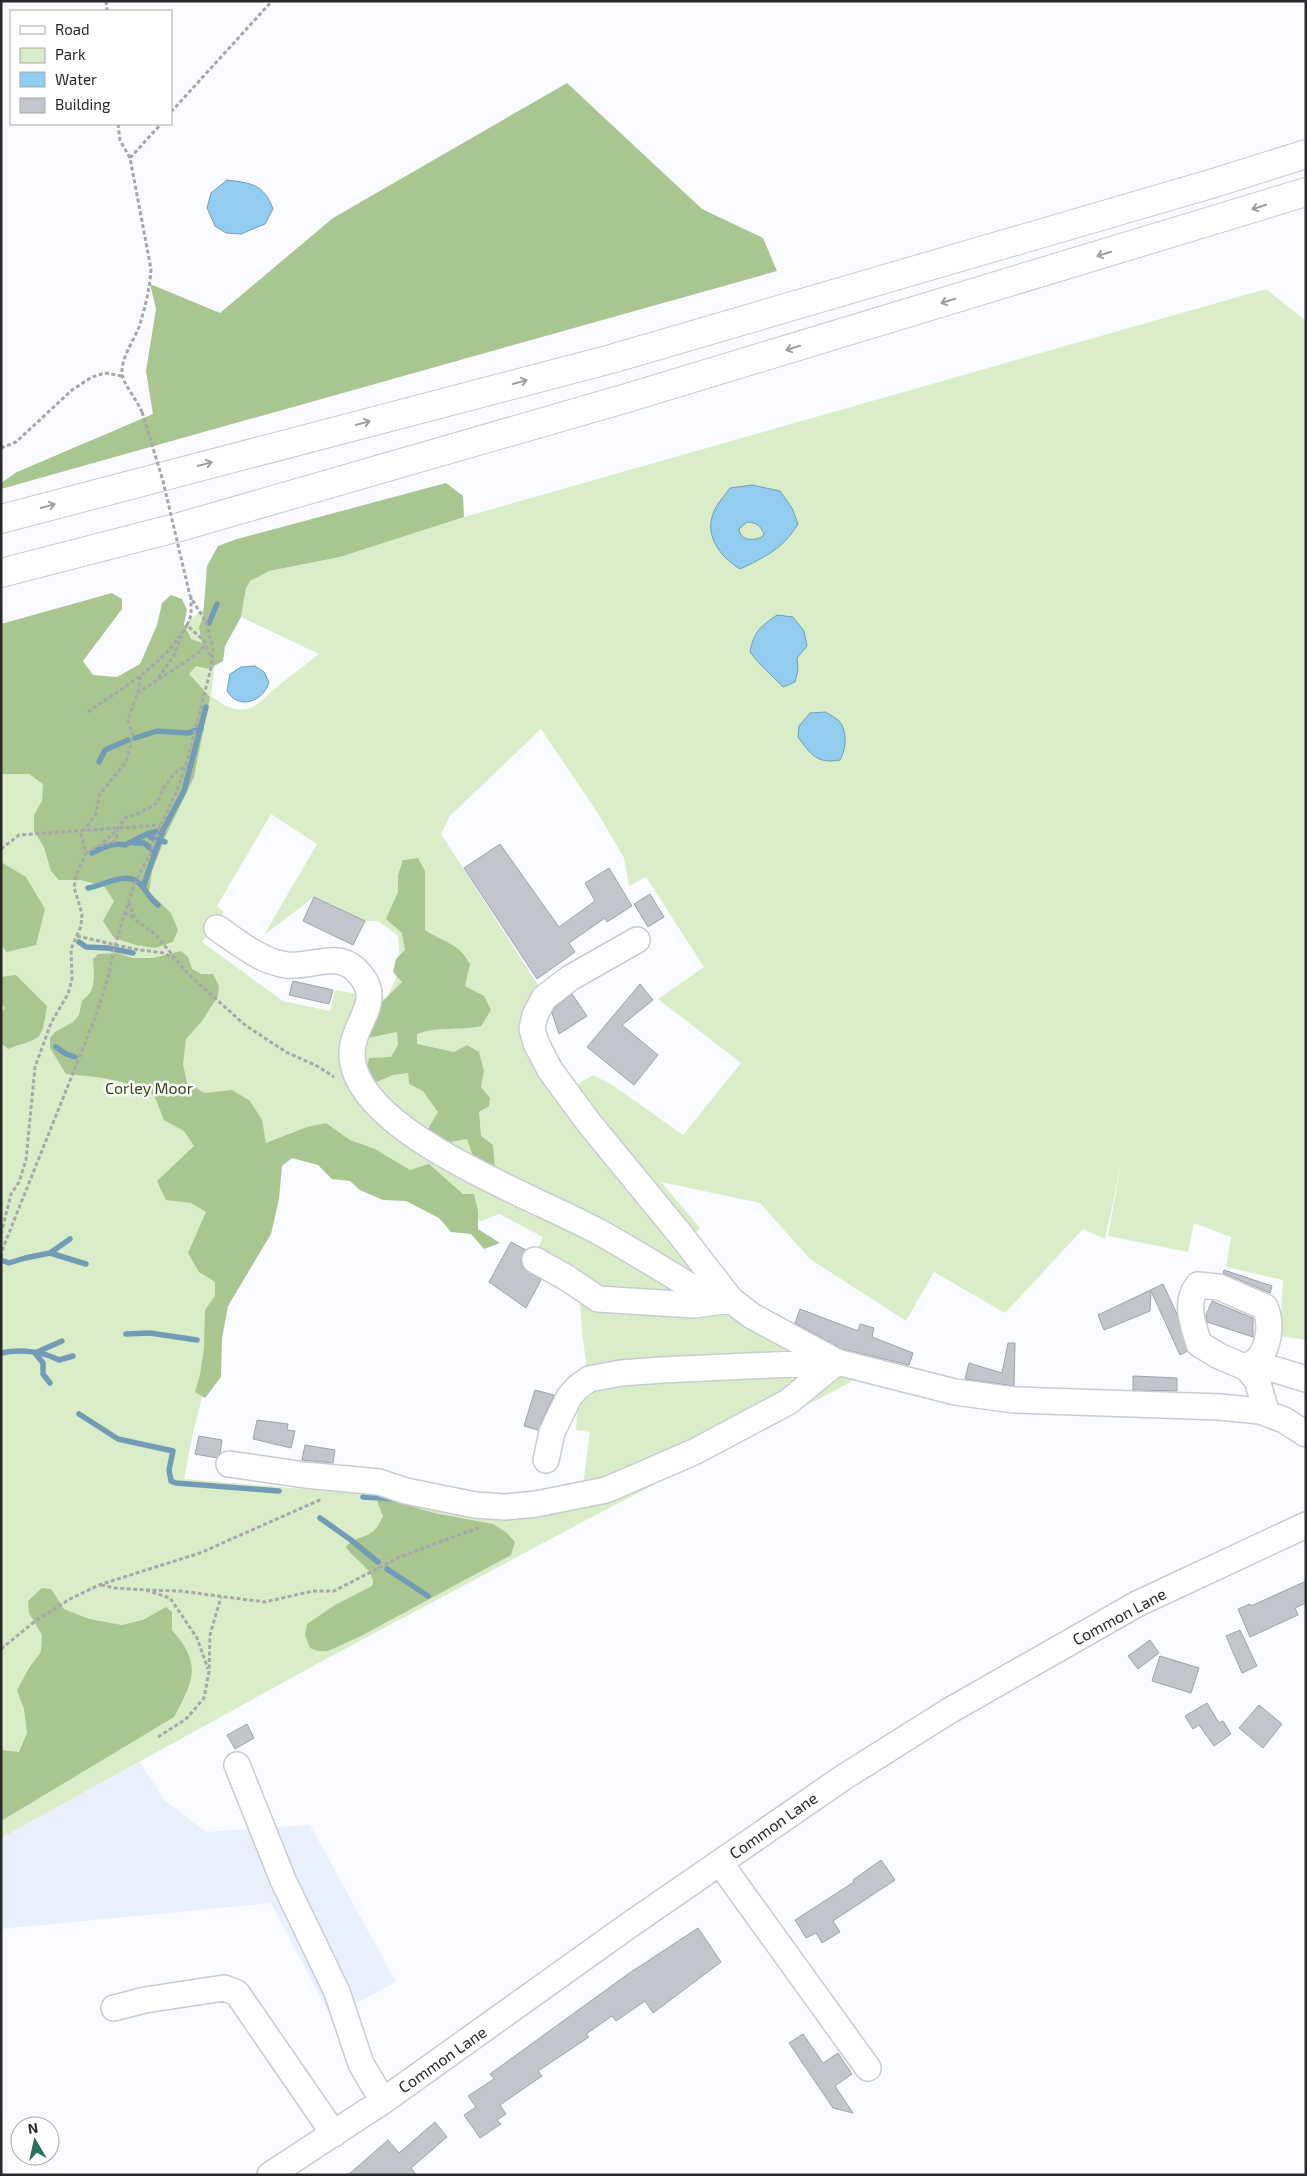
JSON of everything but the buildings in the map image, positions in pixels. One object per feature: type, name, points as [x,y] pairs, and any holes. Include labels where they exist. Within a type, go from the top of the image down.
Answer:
[{"type":"highway","points":[[1,519],[611,359],[1205,186],[1306,154]]},
{"type":"highway","points":[[1,573],[183,526],[637,396],[1306,192]]},
{"type":"street","points":[[217,928],[264,958],[286,965],[303,965],[334,960],[349,964],[355,968],[367,982],[371,992],[370,1002],[352,1042],[351,1058],[357,1077],[370,1098],[421,1140],[487,1178],[598,1231],[698,1290],[731,1300]]},
{"type":"street","points":[[637,940],[585,969],[544,998],[535,1015],[532,1029],[536,1043],[550,1070],[590,1123],[731,1300],[752,1316],[837,1362],[955,1392],[1014,1400],[1220,1407],[1260,1411],[1284,1420],[1306,1434]]},
{"type":"street","points":[[535,1260],[567,1278],[598,1299],[616,1302],[694,1306],[731,1300]]},
{"type":"street","points":[[546,1460],[552,1432],[569,1397],[588,1379],[621,1373],[662,1370],[837,1362]]},
{"type":"street","points":[[229,1464],[305,1476],[380,1482],[406,1491],[474,1505],[505,1508],[536,1504],[606,1490],[694,1452],[788,1402],[837,1362]]},
{"type":"street","points":[[1266,1414],[1256,1380],[1247,1368],[1273,1369],[1306,1378]]},
{"type":"street","name":"Common Lane","points":[[270,2175],[383,2101],[844,1777],[949,1711],[1138,1604],[1306,1525]]},
{"type":"street","points":[[237,1764],[282,1880],[337,1992],[361,2064],[383,2101]]},
{"type":"street","points":[[720,1863],[868,2068]]},
{"type":"street","points":[[114,2008],[145,2000],[224,1988],[237,1993],[334,2134]]},
{"type":"path","points":[[172,111],[272,1]]},
{"type":"path","points":[[118,125],[120,140],[130,158],[151,269],[150,284],[139,326],[124,360],[122,376],[138,401],[142,412],[163,481],[190,596],[191,615],[175,654],[156,681]]},
{"type":"path","points":[[130,158],[160,125]]},
{"type":"path","points":[[1,448],[16,442],[72,390],[92,377],[106,374],[122,376]]},
{"type":"path","points":[[2,1257],[3,1248],[81,1058],[104,994],[115,944],[128,901],[151,852],[160,825],[176,793],[186,765],[211,668],[213,649],[211,637],[199,608],[190,596]]},
{"type":"path","points":[[187,625],[204,640],[211,658],[211,668]]},
{"type":"path","points":[[88,712],[158,662],[181,636]]},
{"type":"path","points":[[138,693],[197,654],[204,646],[204,640]]},
{"type":"path","points":[[86,853],[81,834],[96,814],[99,796],[126,762],[133,736],[128,720],[138,693],[141,675]]},
{"type":"path","points":[[1,1234],[11,1194],[19,1182],[26,1160],[35,1066],[51,1023],[68,994],[72,979],[71,949],[81,926],[82,914],[74,887],[77,872],[86,853],[99,846],[116,841],[118,829],[124,818],[138,814],[157,802],[169,781],[186,765]]},
{"type":"path","points":[[1,849],[19,835],[160,825]]},
{"type":"path","points":[[99,846],[118,829]]},
{"type":"path","points":[[128,901],[132,914],[136,919]]},
{"type":"path","points":[[124,912],[156,935],[188,974],[245,1025],[286,1052],[319,1067],[341,1081]]},
{"type":"path","points":[[77,936],[134,949],[162,953],[173,958]]},
{"type":"path","points":[[1,1649],[34,1622],[70,1599],[99,1585],[200,1553],[328,1496]]},
{"type":"path","points":[[99,1585],[115,1588],[180,1591],[264,1602],[313,1591],[334,1591],[400,1557],[484,1526]]},
{"type":"path","points":[[146,1590],[170,1598],[197,1638],[209,1672]]},
{"type":"path","points":[[158,1737],[186,1719],[204,1698],[209,1672],[210,1635],[221,1597]]},
{"type":"shaded area","points":[[140,1762],[165,1801],[206,1832],[310,1825],[396,1982],[331,2017],[271,1903],[1,1929],[1,1838]]},
{"type":"green space","points":[[567,83],[702,209],[763,238],[777,271],[1,489],[1,483],[17,472],[153,414],[146,371],[156,309],[150,284],[220,313],[333,218]]},
{"type":"green space","name":"Corley Moor","points":[[1266,289],[1306,321],[1306,1340],[1280,1336],[1283,1280],[1226,1267],[1231,1237],[1194,1223],[1188,1252],[1108,1236],[1121,1165],[1105,1239],[1083,1229],[1005,1313],[934,1272],[906,1321],[810,1259],[760,1203],[661,1182],[700,1228],[690,1240],[724,1288],[856,1367],[851,1382],[590,1518],[315,1665],[1,1838],[1,769],[90,720],[156,671],[189,620],[207,606],[221,618],[211,696],[234,709],[248,709],[255,706],[319,654],[241,617],[249,581],[269,571],[340,557],[464,517]],"holes":[[[541,729],[599,815],[624,858],[629,886],[646,877],[704,967],[658,999],[741,1063],[683,1135],[614,1086],[593,1075],[571,1088],[526,1008],[540,988],[441,834],[450,816]],[[271,814],[317,844],[264,935],[314,897],[365,921],[378,921],[398,936],[397,975],[386,999],[335,990],[330,1011],[283,1001],[202,942],[224,912],[217,906]],[[286,1151],[407,1190],[481,1221],[499,1214],[543,1237],[537,1250],[579,1275],[583,1335],[593,1395],[578,1399],[576,1430],[590,1432],[583,1486],[483,1498],[343,1472],[340,1492],[184,1479],[192,1437],[227,1298]]]},
{"type":"green space","points":[[446,483],[463,496],[464,517],[340,557],[269,571],[250,581],[246,588],[241,617],[225,646],[223,661],[209,669],[196,666],[189,674],[210,697],[194,777],[167,833],[152,871],[149,892],[171,913],[178,930],[173,942],[155,948],[136,945],[114,938],[103,921],[114,901],[104,886],[81,880],[59,880],[51,871],[44,847],[34,831],[34,815],[42,801],[43,784],[29,774],[1,774],[1,624],[112,593],[122,599],[122,609],[83,661],[93,675],[117,677],[140,664],[157,625],[162,603],[171,595],[182,599],[187,610],[184,624],[191,639],[202,643],[199,627],[203,617],[207,566],[218,546],[237,539]]},
{"type":"green space","points":[[418,858],[425,871],[425,930],[461,951],[470,964],[465,986],[484,996],[491,1010],[481,1026],[441,1029],[417,1034],[417,1044],[454,1052],[467,1045],[479,1052],[484,1071],[481,1087],[490,1098],[489,1106],[479,1112],[481,1136],[493,1145],[495,1170],[478,1170],[467,1139],[438,1144],[428,1129],[438,1112],[423,1091],[409,1084],[408,1073],[393,1075],[374,1083],[365,1076],[369,1058],[391,1057],[398,1045],[397,1032],[367,1038],[378,1006],[402,982],[393,972],[396,959],[405,950],[402,933],[386,919],[398,892],[398,875],[403,860]]},
{"type":"green space","points":[[1,862],[26,877],[45,909],[36,945],[7,952],[1,945]]},
{"type":"green space","name":"Corley Moor","points":[[181,951],[188,957],[192,969],[201,974],[213,974],[219,986],[218,996],[202,1021],[186,1039],[183,1064],[187,1083],[205,1093],[232,1090],[250,1101],[262,1120],[266,1143],[307,1127],[326,1123],[350,1140],[375,1149],[410,1170],[429,1164],[463,1194],[474,1194],[478,1211],[478,1229],[500,1243],[484,1249],[471,1234],[451,1232],[439,1218],[406,1201],[383,1200],[360,1190],[350,1181],[332,1179],[318,1165],[292,1158],[282,1166],[279,1199],[271,1234],[228,1306],[222,1338],[221,1377],[205,1398],[195,1392],[204,1348],[205,1310],[215,1296],[215,1282],[199,1272],[188,1253],[206,1212],[191,1203],[166,1200],[157,1181],[194,1146],[184,1131],[164,1120],[154,1095],[122,1082],[66,1074],[50,1048],[50,1038],[55,1032],[73,1022],[79,1015],[82,1001],[90,993],[93,986],[93,959],[98,954],[117,953],[133,958],[153,958]]},
{"type":"green space","points":[[16,975],[47,1006],[43,1027],[38,1037],[8,1049],[1,1043],[1,1013],[5,1008],[1,1003],[1,977]]},
{"type":"green space","points":[[384,1494],[410,1506],[434,1513],[493,1524],[507,1533],[515,1542],[511,1555],[361,1636],[328,1651],[318,1651],[310,1648],[305,1635],[307,1624],[335,1605],[372,1586],[373,1581],[368,1570],[346,1547],[351,1542],[370,1534],[379,1524],[383,1516],[377,1496]]},
{"type":"green space","points":[[42,1588],[51,1589],[64,1609],[89,1619],[122,1625],[143,1620],[166,1607],[172,1612],[172,1630],[188,1653],[192,1672],[186,1693],[174,1717],[1,1821],[1,1750],[19,1752],[27,1733],[24,1709],[17,1690],[29,1668],[41,1652],[42,1635],[29,1613],[28,1601]]},
{"type":"water","points":[[227,180],[256,186],[265,194],[273,209],[265,224],[241,234],[226,233],[215,226],[207,208],[211,193]]},
{"type":"water","points":[[752,485],[780,491],[792,508],[798,524],[780,546],[740,569],[719,550],[714,542],[711,526],[716,507],[730,488]],"holes":[[[747,522],[758,525],[764,534],[762,537],[748,539],[742,536],[739,529]]]},
{"type":"water","points":[[777,615],[793,617],[804,631],[807,646],[797,658],[798,670],[795,682],[783,687],[761,666],[750,652],[756,634]]},
{"type":"water","points":[[255,666],[264,672],[269,682],[266,689],[251,701],[238,701],[227,691],[230,674],[241,667]]},
{"type":"water","points":[[826,712],[839,721],[844,730],[845,746],[840,760],[826,761],[815,757],[798,737],[799,726],[810,713]]},
{"type":"waterway","points":[[209,623],[217,604]]},
{"type":"waterway","points":[[143,887],[163,830],[184,791],[206,707]]},
{"type":"waterway","points":[[135,738],[157,731],[188,733],[201,729]]},
{"type":"waterway","points":[[99,762],[105,750],[128,740]]},
{"type":"waterway","points":[[92,853],[112,845],[125,845],[147,834],[163,830]]},
{"type":"waterway","points":[[147,834],[152,838],[165,842]]},
{"type":"waterway","points":[[134,843],[144,843],[153,850],[157,848]]},
{"type":"waterway","points":[[88,888],[117,879],[131,879],[137,881],[158,905]]},
{"type":"waterway","points":[[79,942],[86,947],[108,948],[133,953]]},
{"type":"waterway","points":[[56,1047],[66,1054],[75,1057]]},
{"type":"waterway","points":[[1,1260],[9,1263],[50,1253],[70,1239]]},
{"type":"waterway","points":[[50,1253],[86,1264]]},
{"type":"waterway","points":[[126,1334],[150,1333],[197,1340]]},
{"type":"waterway","points":[[50,1383],[43,1374],[43,1363],[35,1353],[62,1341]]},
{"type":"waterway","points":[[1,1353],[15,1351],[30,1352],[59,1360],[73,1356]]},
{"type":"waterway","points":[[79,1414],[118,1439],[173,1451],[169,1470],[171,1481],[176,1483],[279,1491]]},
{"type":"waterway","points":[[363,1497],[397,1499]]},
{"type":"waterway","points":[[320,1518],[378,1562]]},
{"type":"waterway","points":[[387,1569],[428,1596]]}]
